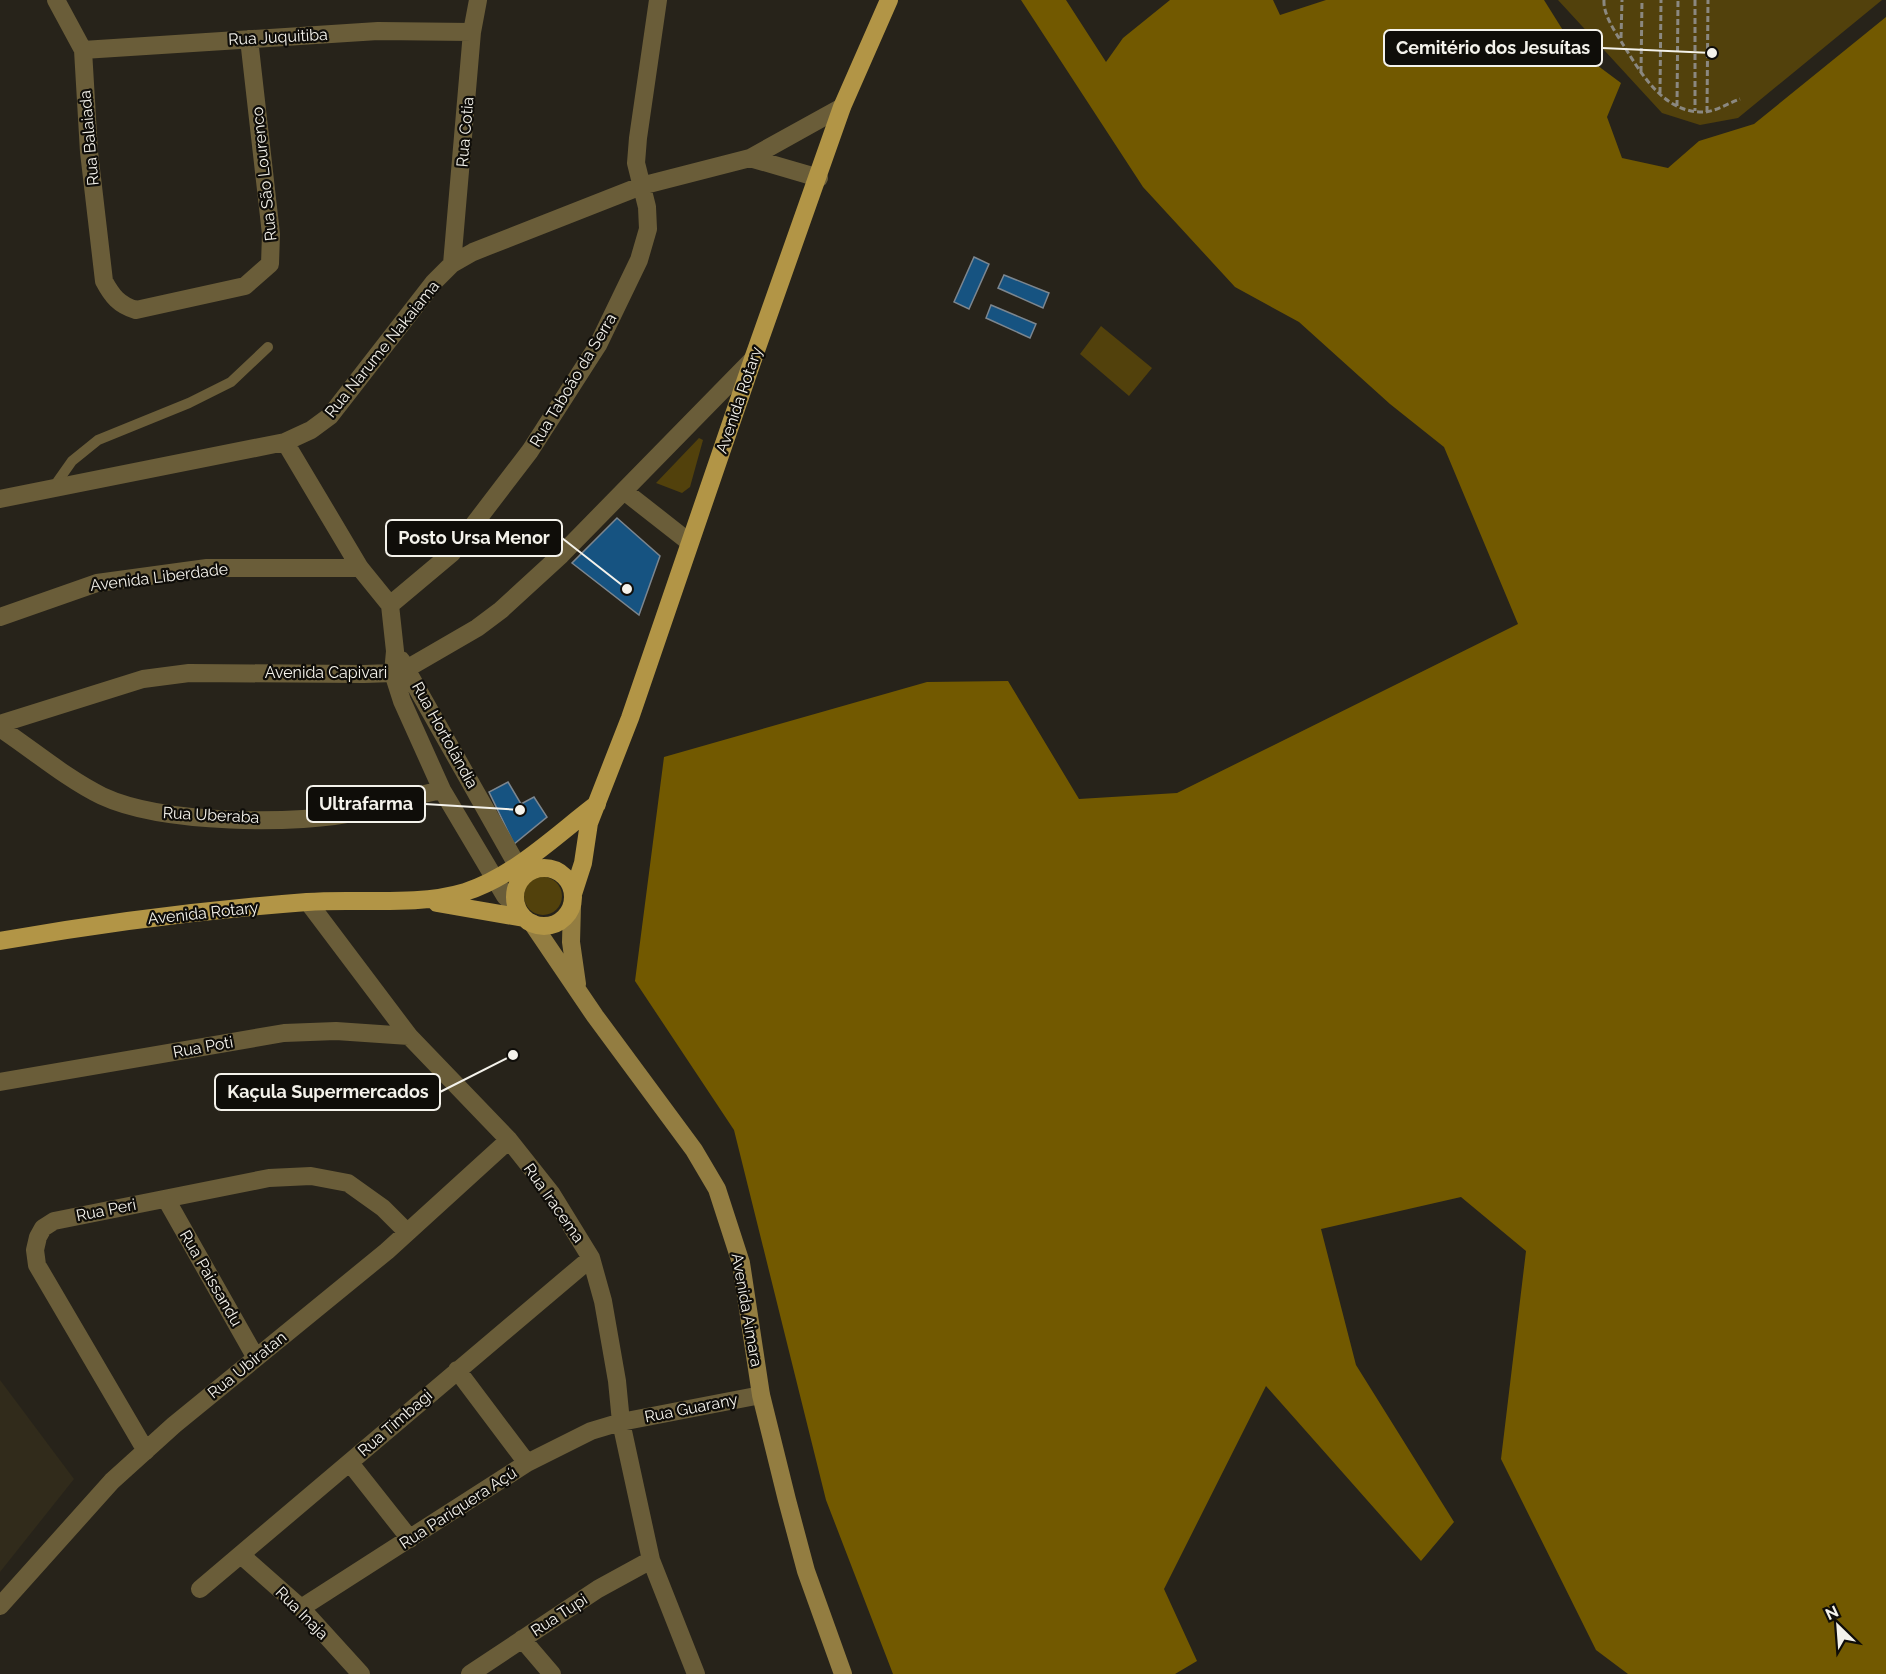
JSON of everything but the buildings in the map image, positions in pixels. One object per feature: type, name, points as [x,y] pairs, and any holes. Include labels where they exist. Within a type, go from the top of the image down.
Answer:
[{"type":"main road","name":"Avenida Rotary","points":[[573,900],[583,863],[589,823],[630,718],[689,542],[819,178],[842,107],[889,0]]},
{"type":"main road","name":"Avenida Rotary","points":[[0,941],[79,927],[308,902],[408,900],[466,891],[494,879],[517,865],[598,803]]},
{"type":"main road","points":[[573,900],[560,921],[541,926],[524,916],[516,891],[519,882],[533,869],[552,868],[561,872],[568,879],[573,900],[574,971],[580,994]]},
{"type":"main road","name":"Avenida Rotary","points":[[408,900],[524,916]]},
{"type":"main road","name":"Avenida Aimara","points":[[524,916],[694,1150],[717,1189],[741,1263],[761,1395],[806,1571],[843,1674]]},
{"type":"street","name":"Rua Balaiada","points":[[56,0],[83,50],[89,152],[104,281]]},
{"type":"street","name":"Rua Cotia","points":[[452,264],[472,32],[478,0]]},
{"type":"street","name":"Rua Taboão da Serra","points":[[390,605],[452,553],[530,451],[598,345],[639,260],[648,229],[647,207],[636,163],[658,0]]},
{"type":"street","name":"Rua Juquitiba","points":[[83,50],[378,31],[472,32]]},
{"type":"street","name":"Rua São Lourenco","points":[[104,281],[114,298],[136,310],[245,286],[270,264],[271,234],[249,39]]},
{"type":"street","name":"Rua Narume Nakaiama","points":[[0,499],[285,442],[311,430],[330,416],[434,282],[452,264],[501,241],[641,186],[750,158],[842,107]]},
{"type":"street","points":[[750,158],[819,178]]},
{"type":"street","name":"Avenida Capivari","points":[[0,726],[142,679],[189,673],[401,671],[477,628],[531,584],[753,359]]},
{"type":"street","points":[[285,442],[360,568],[390,605],[395,651],[401,671]]},
{"type":"street","points":[[624,491],[689,542]]},
{"type":"street","name":"Avenida Liberdade","points":[[0,617],[97,583],[207,568],[360,568]]},
{"type":"street","name":"Rua Hortolândia","points":[[401,671],[402,701],[442,790],[505,896],[524,916]]},
{"type":"street","name":"Rua Hortolândia","points":[[401,671],[517,865]]},
{"type":"street","name":"Rua Uberaba","points":[[0,726],[101,795],[131,807],[171,816],[310,819],[363,811],[419,794],[442,790]]},
{"type":"street","name":"Rua Iracema","points":[[308,902],[409,1036],[509,1140],[551,1193],[591,1258],[603,1301],[617,1381],[621,1422],[651,1560],[696,1674]]},
{"type":"street","name":"Rua Poti","points":[[0,1082],[284,1033],[336,1031],[409,1036]]},
{"type":"street","name":"Rua Ubiratan","points":[[0,1606],[112,1481],[256,1358],[387,1251],[406,1231],[509,1140]]},
{"type":"street","name":"Rua Peri","points":[[146,1451],[37,1265],[35,1250],[43,1228],[54,1221],[90,1212],[269,1178],[329,1178],[348,1183],[367,1195],[406,1231]]},
{"type":"street","name":"Rua Paissandu","points":[[166,1199],[256,1358]]},
{"type":"street","name":"Rua Timbagi","points":[[200,1589],[591,1258]]},
{"type":"street","points":[[457,1370],[527,1463]]},
{"type":"street","name":"Rua Guarany","points":[[621,1422],[761,1395]]},
{"type":"street","name":"Rua Pariquera Açú","points":[[301,1608],[527,1463],[591,1431],[621,1422]]},
{"type":"street","points":[[350,1462],[410,1539]]},
{"type":"street","name":"Rua Inaja","points":[[241,1555],[301,1608],[361,1674]]},
{"type":"street","name":"Rua Tupi","points":[[470,1674],[598,1589],[651,1560]]},
{"type":"street","points":[[522,1639],[552,1674]]},
{"type":"lane","points":[[53,489],[72,461],[98,440],[189,403],[231,382],[268,347]]},
{"type":"path","points":[[1604,0],[1603,8],[1620,40],[1641,74],[1660,95],[1677,106],[1707,112],[1740,99]]},
{"type":"path","points":[[1620,40],[1622,0]]},
{"type":"path","points":[[1641,74],[1642,0]]},
{"type":"path","points":[[1660,95],[1661,0]]},
{"type":"path","points":[[1677,106],[1678,0]]},
{"type":"path","points":[[1695,0],[1695,111]]},
{"type":"path","points":[[1707,112],[1708,0]]},
{"type":"shaded area","points":[[1021,0],[1066,0],[1106,62],[1123,38],[1170,0],[1273,0],[1280,15],[1326,0],[1544,0],[1574,48],[1621,83],[1607,117],[1622,158],[1668,168],[1699,141],[1754,124],[1886,17],[1886,1674],[1628,1674],[1596,1650],[1501,1459],[1526,1251],[1461,1197],[1321,1229],[1356,1365],[1454,1522],[1421,1561],[1266,1386],[1164,1589],[1197,1661],[1175,1674],[893,1674],[826,1500],[734,1130],[635,981],[664,757],[927,682],[1008,681],[1079,799],[1177,793],[1518,624],[1444,447],[1390,404],[1299,322],[1235,287],[1143,187]]},
{"type":"shaded area","points":[[1558,0],[1882,0],[1738,118],[1700,125],[1662,113]]},
{"type":"shaded area","points":[[1101,326],[1152,368],[1129,396],[1080,354]]},
{"type":"shaded area","points":[[699,438],[703,440],[690,487],[682,493],[656,483]]},
{"type":"shaded area","points":[[543,877],[557,882],[562,896],[557,910],[543,915],[529,910],[524,896],[529,882]]},
{"type":"shaded area","points":[[0,1380],[74,1479],[0,1572]]},
{"type":"place","name":"Cemitério dos Jesuítas","points":[[1712,53]]},
{"type":"place","name":"Posto Ursa Menor","points":[[627,589]]},
{"type":"place","name":"Ultrafarma","points":[[520,810]]},
{"type":"place","name":"Kaçula Supermercados","points":[[513,1055]]}]
